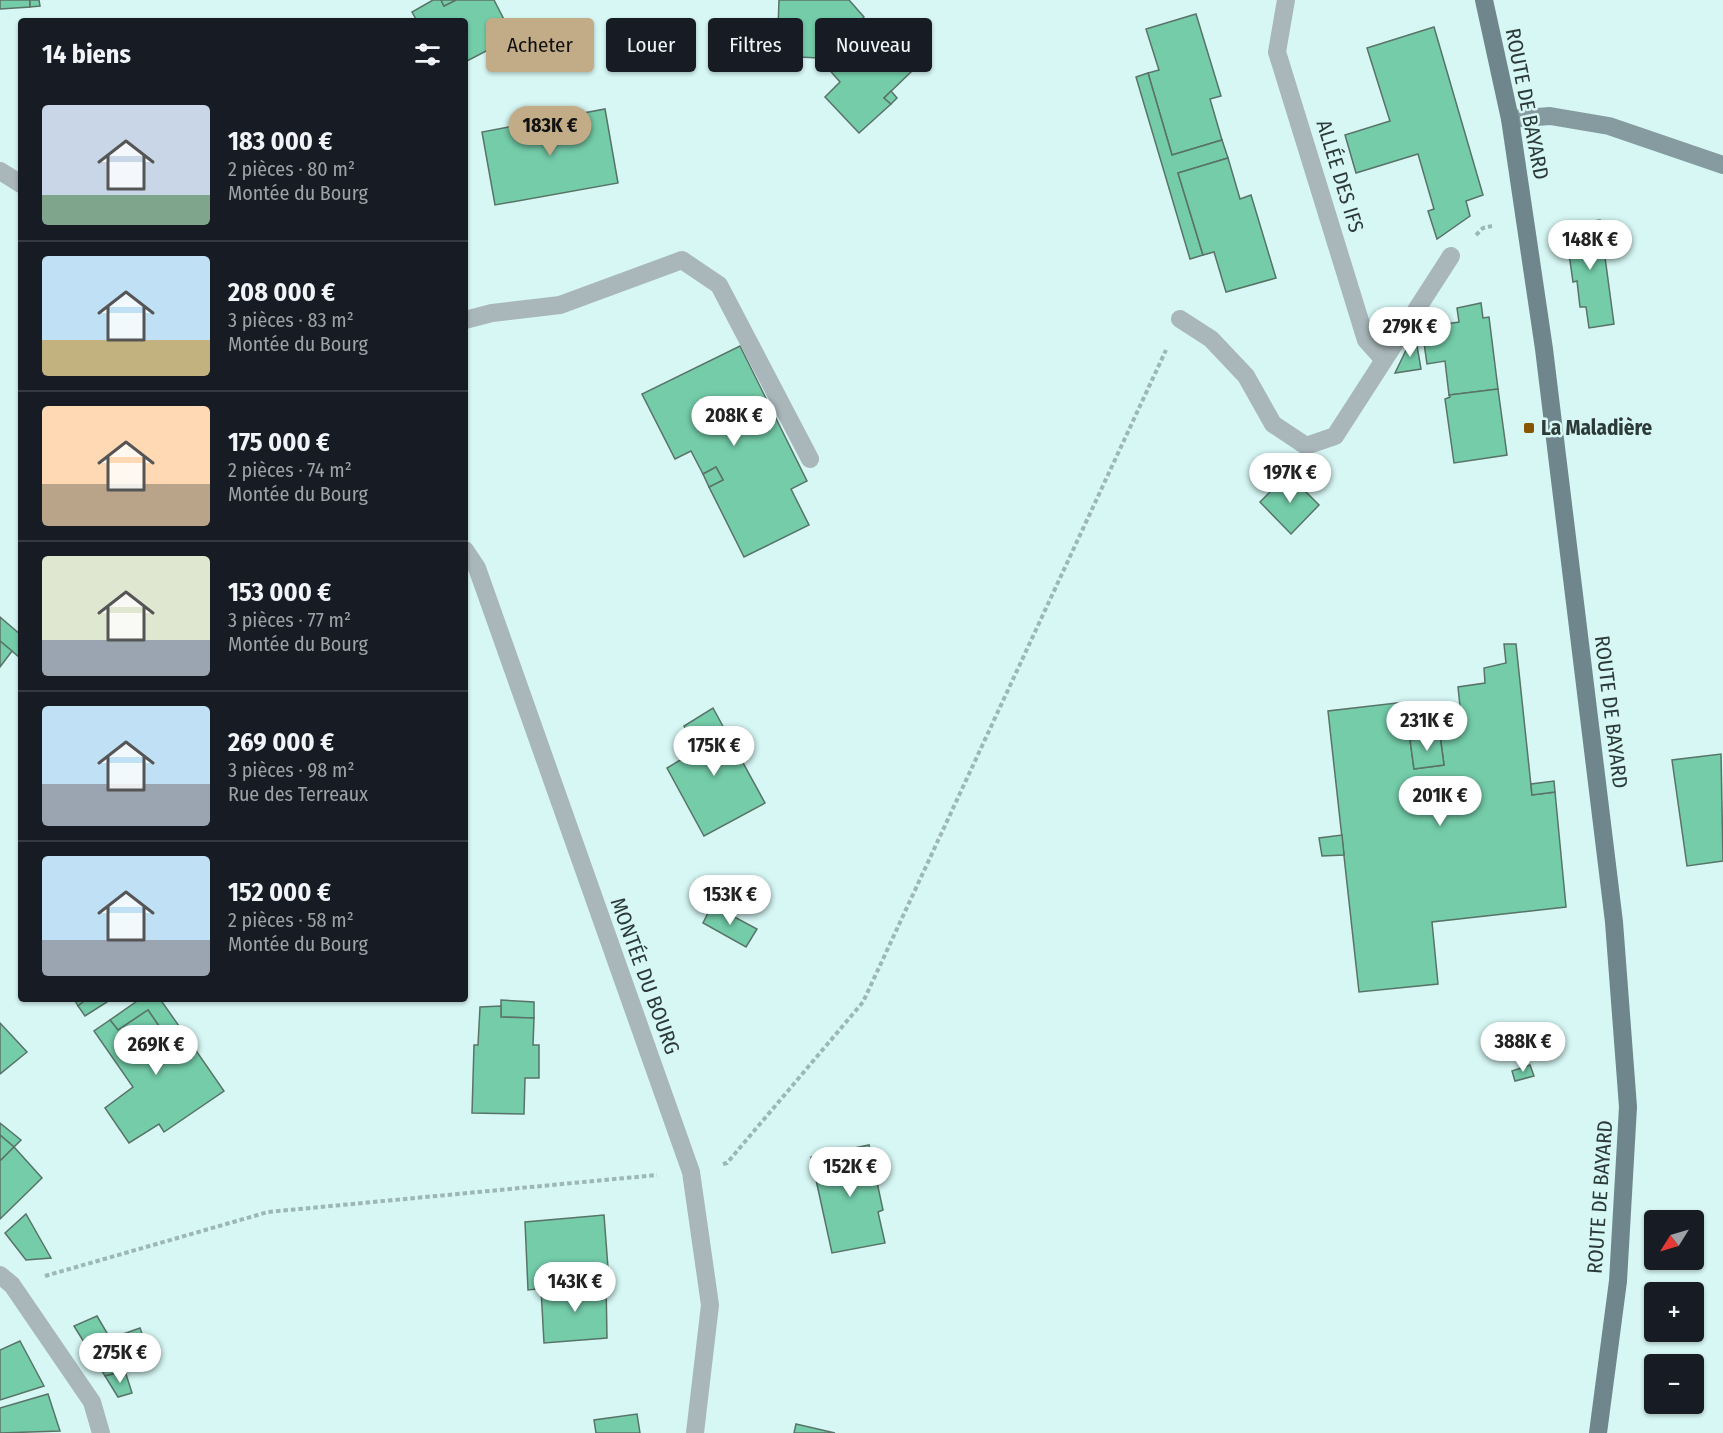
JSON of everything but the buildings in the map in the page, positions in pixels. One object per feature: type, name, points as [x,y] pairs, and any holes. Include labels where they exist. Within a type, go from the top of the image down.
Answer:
[{"type":"main road","name":"ROUTE DE BAYARD","points":[[1484,0],[1509,119],[1544,349],[1614,922],[1628,1107],[1618,1281],[1598,1433]]},
{"type":"main road","points":[[1509,119],[1551,116],[1609,126],[1723,165]]},
{"type":"street","name":"ALLÉE DES IFS","points":[[1286,0],[1277,52],[1366,340],[1383,359]]},
{"type":"street","points":[[0,171],[18,182]]},
{"type":"street","points":[[1180,319],[1211,339],[1246,376],[1273,424],[1306,446],[1335,436],[1451,256]]},
{"type":"street","points":[[468,319],[492,313],[560,305],[682,260],[719,285],[810,459]]},
{"type":"street","name":"MONTÉE DU BOURG","points":[[468,555],[481,579],[691,1172],[710,1305],[695,1433]]},
{"type":"street","points":[[6,1280],[92,1402],[101,1433]]},
{"type":"path","points":[[1451,256],[1483,228],[1525,216]]},
{"type":"path","points":[[6,1280],[268,1212],[691,1172],[728,1163],[863,1002],[1180,319]]},
{"type":"place","name":"La Maladière","points":[[1529,428]]}]
